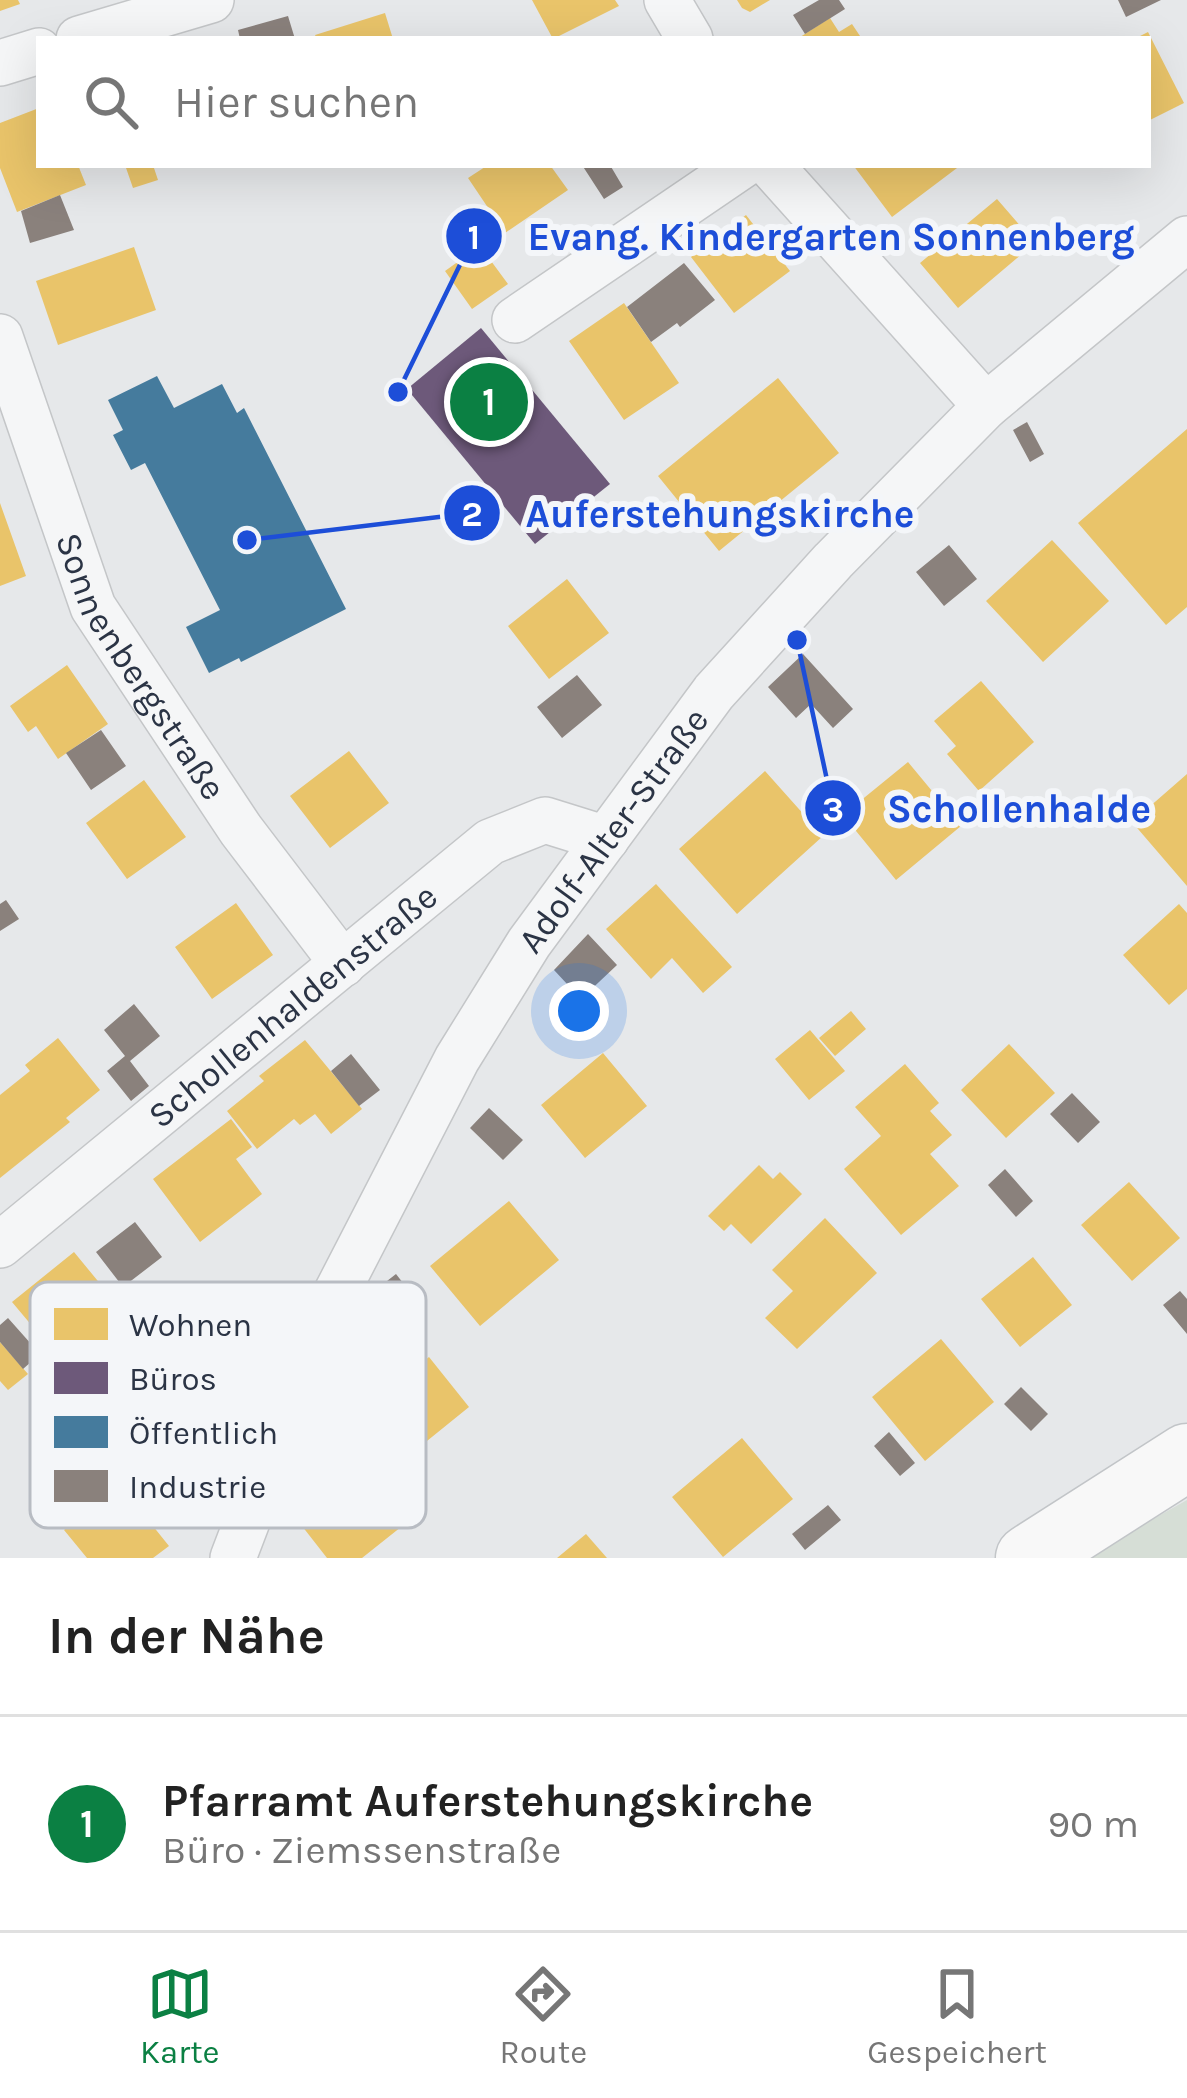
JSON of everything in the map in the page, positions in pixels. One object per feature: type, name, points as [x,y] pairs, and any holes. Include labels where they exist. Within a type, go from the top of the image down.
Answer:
[{"type":"main road","points":[[1029,1558],[1187,1457]]},
{"type":"street","points":[[90,36],[211,0]]},
{"type":"street","points":[[667,0],[688,36]]},
{"type":"street","points":[[0,63],[36,52]]},
{"type":"street","points":[[515,320],[739,168]]},
{"type":"street","points":[[773,168],[986,406]]},
{"type":"street","name":"Adolf-Alter-Straße","points":[[342,1282],[457,1059],[529,943],[714,692],[833,560],[986,406],[1187,239]]},
{"type":"street","name":"Sonnenbergstraße","points":[[0,337],[93,607],[241,830],[343,964]]},
{"type":"street","name":"Schollenhaldenstraße","points":[[0,1245],[490,842],[545,820],[606,838]]},
{"type":"street","name":"Adolf-Alter-Straße","points":[[233,1558],[244,1528]]},
{"type":"shaded area","points":[[1187,1500],[1187,1558],[1084,1558]]},
{"type":"building: Wohnen","points":[[0,0],[18,0],[20,4],[0,11]]},
{"type":"building: Wohnen","points":[[532,0],[615,0],[619,6],[559,36],[551,36]]},
{"type":"building: Wohnen","points":[[737,0],[770,0],[750,12]]},
{"type":"building: Wohnen","points":[[385,13],[392,36],[316,36]]},
{"type":"building: Wohnen","points":[[830,18],[839,32],[852,24],[860,36],[802,36]]},
{"type":"building: Wohnen","points":[[1151,38],[1184,103],[1151,120]]},
{"type":"building: Wohnen","points":[[36,109],[36,168],[79,168],[86,185],[17,212],[0,168],[0,123]]},
{"type":"building: Wohnen","points":[[126,168],[154,168],[158,180],[133,188]]},
{"type":"building: Wohnen","points":[[483,168],[552,168],[568,190],[505,233],[468,178]]},
{"type":"building: Wohnen","points":[[855,168],[957,168],[892,217]]},
{"type":"building: Wohnen","points":[[997,199],[1035,243],[958,308],[920,263]]},
{"type":"building: Wohnen","points":[[746,215],[790,271],[734,313],[691,257]]},
{"type":"building: Wohnen","points":[[480,246],[508,284],[472,309],[445,271]]},
{"type":"building: Wohnen","points":[[134,247],[156,310],[58,345],[36,281]]},
{"type":"building: Wohnen","points":[[624,303],[679,383],[624,420],[569,341]]},
{"type":"building: Wohnen","points":[[778,378],[839,453],[719,551],[658,476]]},
{"type":"building: Wohnen","points":[[1187,429],[1187,607],[1166,625],[1078,523]]},
{"type":"building: Wohnen","points":[[0,503],[26,576],[0,586]]},
{"type":"building: Wohnen","points":[[1052,540],[1109,601],[1043,662],[986,601]]},
{"type":"building: Wohnen","points":[[567,579],[609,633],[549,679],[508,626]]},
{"type":"building: Wohnen","points":[[67,665],[108,724],[58,759],[36,726],[28,732],[10,706]]},
{"type":"building: Wohnen","points":[[981,681],[1034,742],[979,791],[947,754],[956,746],[934,721]]},
{"type":"building: Wohnen","points":[[349,751],[389,803],[330,848],[290,796]]},
{"type":"building: Wohnen","points":[[908,762],[961,826],[896,880],[843,815]]},
{"type":"building: Wohnen","points":[[765,771],[823,836],[737,914],[679,849]]},
{"type":"building: Wohnen","points":[[1187,774],[1187,886],[1132,822]]},
{"type":"building: Wohnen","points":[[144,780],[186,837],[127,879],[86,823]]},
{"type":"building: Wohnen","points":[[656,884],[732,967],[703,993],[672,958],[651,979],[606,929]]},
{"type":"building: Wohnen","points":[[236,903],[273,955],[212,999],[175,947]]},
{"type":"building: Wohnen","points":[[1179,904],[1187,913],[1187,989],[1169,1005],[1123,955]]},
{"type":"building: Wohnen","points":[[851,1011],[866,1029],[835,1056],[819,1038]]},
{"type":"building: Wohnen","points":[[810,1030],[845,1071],[809,1100],[775,1059]]},
{"type":"building: Wohnen","points":[[58,1038],[100,1090],[66,1118],[70,1122],[0,1178],[0,1095],[30,1071],[25,1065]]},
{"type":"building: Wohnen","points":[[305,1040],[362,1109],[331,1134],[315,1114],[300,1125],[294,1119],[257,1149],[227,1111],[264,1081],[259,1076]]},
{"type":"building: Wohnen","points":[[1009,1044],[1055,1093],[1006,1138],[961,1090]]},
{"type":"building: Wohnen","points":[[603,1053],[647,1106],[585,1158],[541,1105]]},
{"type":"building: Wohnen","points":[[905,1064],[939,1103],[930,1111],[952,1135],[930,1154],[959,1186],[901,1235],[844,1169],[881,1136],[855,1107]]},
{"type":"building: Wohnen","points":[[231,1119],[252,1147],[236,1159],[262,1194],[200,1242],[153,1179]]},
{"type":"building: Wohnen","points":[[759,1165],[773,1179],[780,1172],[802,1194],[751,1244],[731,1224],[724,1231],[708,1216]]},
{"type":"building: Wohnen","points":[[1129,1182],[1180,1238],[1132,1281],[1081,1225]]},
{"type":"building: Wohnen","points":[[509,1201],[559,1260],[480,1326],[430,1266]]},
{"type":"building: Wohnen","points":[[825,1218],[877,1273],[797,1349],[765,1318],[793,1291],[772,1270]]},
{"type":"building: Wohnen","points":[[74,1252],[99,1282],[37,1282]]},
{"type":"building: Wohnen","points":[[1033,1257],[1072,1305],[1020,1347],[981,1299]]},
{"type":"building: Wohnen","points":[[30,1287],[30,1323],[12,1302]]},
{"type":"building: Wohnen","points":[[941,1339],[994,1402],[925,1461],[872,1397]]},
{"type":"building: Wohnen","points":[[0,1342],[28,1374],[8,1390],[0,1381]]},
{"type":"building: Wohnen","points":[[429,1357],[469,1407],[426,1442]]},
{"type":"building: Wohnen","points":[[742,1438],[793,1499],[723,1557],[672,1497]]},
{"type":"building: Wohnen","points":[[155,1528],[169,1546],[153,1558],[87,1558],[64,1530]]},
{"type":"building: Wohnen","points":[[304,1528],[400,1528],[362,1558],[327,1558]]},
{"type":"building: Wohnen","points":[[586,1534],[607,1558],[557,1558]]},
{"type":"building: Büros","points":[[481,328],[610,484],[535,544],[407,389]]},
{"type":"building: Öffentlich","points":[[157,376],[174,408],[222,384],[237,413],[244,408],[346,609],[209,673],[186,627],[220,610],[145,463],[131,470],[113,435],[123,430],[108,400]]},
{"type":"building: Industrie","points":[[819,0],[839,0],[845,9],[805,34],[793,15]]},
{"type":"building: Industrie","points":[[1118,0],[1161,0],[1126,17]]},
{"type":"building: Industrie","points":[[288,16],[294,36],[239,36],[238,30]]},
{"type":"building: Industrie","points":[[584,168],[612,168],[623,187],[604,199]]},
{"type":"building: Industrie","points":[[60,195],[74,230],[30,243],[21,211]]},
{"type":"building: Industrie","points":[[684,263],[715,300],[651,342],[627,307]]},
{"type":"building: Industrie","points":[[1027,422],[1044,454],[1030,462],[1013,430]]},
{"type":"building: Industrie","points":[[949,545],[977,579],[944,606],[916,572]]},
{"type":"building: Industrie","points":[[803,654],[853,709],[833,728],[811,704],[796,718],[768,687]]},
{"type":"building: Industrie","points":[[577,675],[602,705],[562,738],[537,707]]},
{"type":"building: Industrie","points":[[101,730],[126,766],[91,790],[66,753]]},
{"type":"building: Industrie","points":[[6,900],[19,919],[0,931],[0,904]]},
{"type":"building: Industrie","points":[[588,934],[617,965],[581,999],[554,970]]},
{"type":"building: Industrie","points":[[134,1004],[160,1036],[130,1061],[149,1086],[131,1101],[107,1071],[125,1056],[104,1030]]},
{"type":"building: Industrie","points":[[351,1054],[380,1090],[359,1106],[331,1071]]},
{"type":"building: Industrie","points":[[1072,1093],[1100,1122],[1078,1143],[1050,1114]]},
{"type":"building: Industrie","points":[[489,1108],[523,1140],[503,1160],[470,1128]]},
{"type":"building: Industrie","points":[[1005,1169],[1033,1201],[1016,1217],[988,1185]]},
{"type":"building: Industrie","points":[[135,1222],[162,1257],[130,1282],[119,1282],[96,1252]]},
{"type":"building: Industrie","points":[[1180,1291],[1187,1299],[1187,1334],[1163,1305]]},
{"type":"building: Industrie","points":[[8,1318],[30,1343],[30,1363],[23,1369],[0,1342],[0,1325]]},
{"type":"building: Industrie","points":[[1021,1387],[1048,1414],[1031,1431],[1004,1404]]},
{"type":"building: Industrie","points":[[889,1432],[915,1463],[900,1476],[874,1446]]},
{"type":"building: Industrie","points":[[828,1505],[841,1520],[805,1550],[792,1534]]},
{"type":"place","name":"Evang. Kindergarten Sonnenberg","points":[[398,392]]},
{"type":"place","name":"Pfarramt Auferstehungskirche","points":[[489,402]]},
{"type":"place","name":"Auferstehungskirche","points":[[247,540]]},
{"type":"place","name":"Schollenhalde","points":[[797,640]]}]
